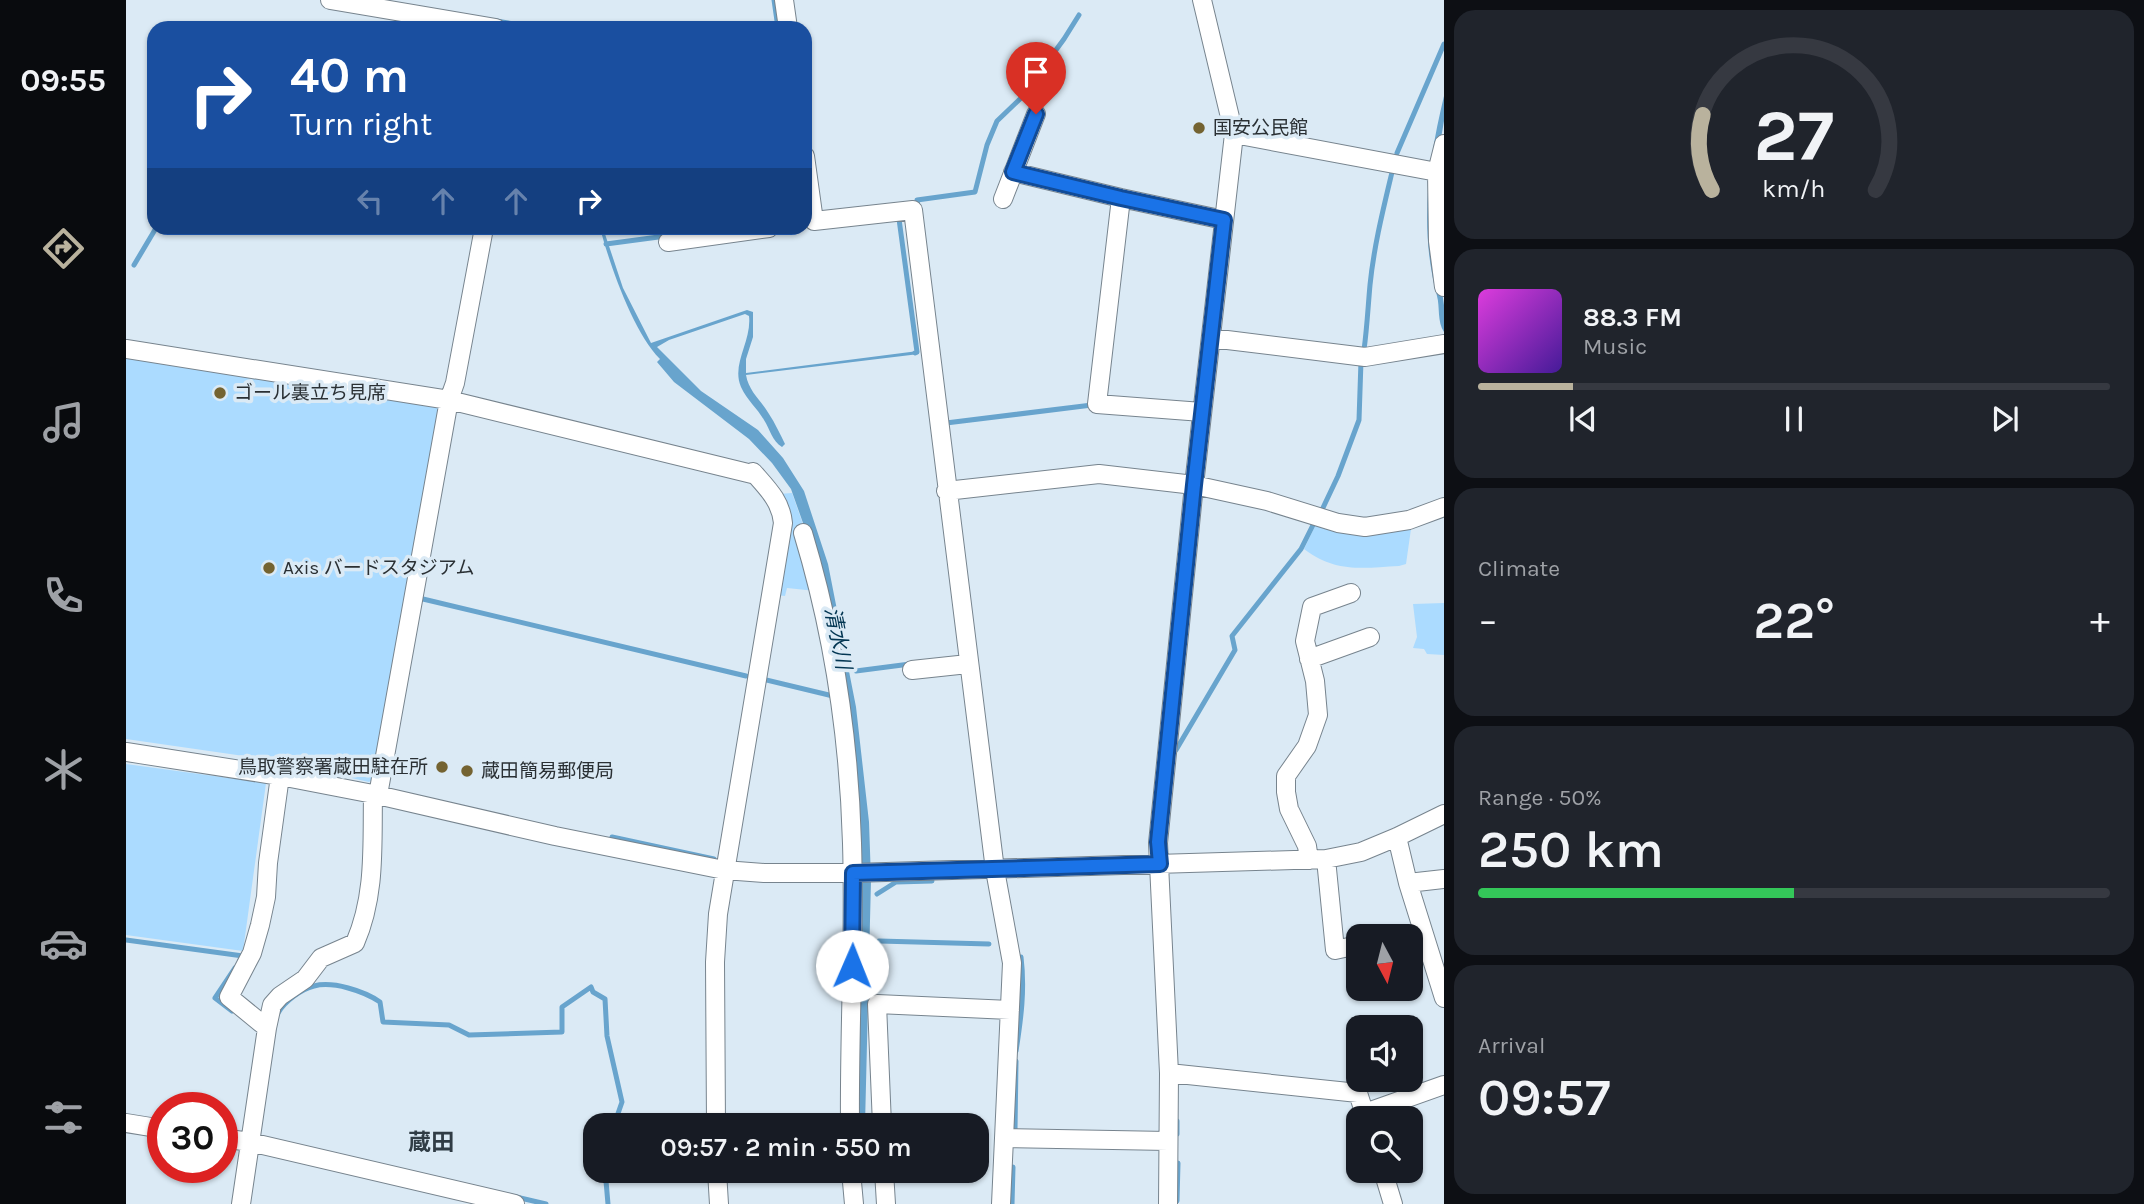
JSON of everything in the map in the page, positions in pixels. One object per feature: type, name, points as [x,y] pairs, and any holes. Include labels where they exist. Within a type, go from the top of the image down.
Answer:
[{"type":"street","points":[[330,0],[454,21]]},
{"type":"street","points":[[784,0],[787,21]]},
{"type":"street","points":[[1168,1204],[1169,1073],[1158,842],[1194,485],[1234,134],[1202,0]]},
{"type":"street","points":[[1003,199],[1036,114]]},
{"type":"street","points":[[1234,134],[1437,172]]},
{"type":"street","points":[[1444,144],[1437,172],[1438,241],[1444,287]]},
{"type":"street","points":[[1013,172],[1224,220]]},
{"type":"street","points":[[1121,198],[1097,404],[1202,412]]},
{"type":"street","points":[[812,222],[913,210],[995,870],[1012,963],[1001,1204]]},
{"type":"street","points":[[241,1204],[272,1006],[280,996],[305,979],[321,958],[355,943],[363,925],[372,882],[375,794],[483,235]]},
{"type":"street","points":[[668,242],[718,235]]},
{"type":"street","points":[[1211,338],[1365,357],[1444,344]]},
{"type":"street","points":[[126,349],[449,400],[753,473],[778,502],[783,523],[718,914],[715,962],[716,1113]]},
{"type":"street","points":[[946,491],[1099,474],[1194,485],[1267,501],[1351,526],[1365,527],[1409,520],[1444,507]]},
{"type":"street","points":[[803,533],[816,576],[839,695],[848,781],[853,873],[850,1113]]},
{"type":"street","points":[[1346,948],[1335,950],[1317,859],[1307,846],[1289,809],[1286,776],[1307,746],[1318,715],[1315,681],[1305,641],[1312,607],[1351,593]]},
{"type":"street","points":[[1309,659],[1370,637]]},
{"type":"street","points":[[912,670],[968,664]]},
{"type":"street","points":[[126,752],[375,794],[555,836],[724,870],[764,873],[995,870],[1317,859],[1361,852],[1444,814]]},
{"type":"street","points":[[267,1028],[229,997],[252,953],[260,925],[266,897],[280,776]]},
{"type":"street","points":[[1398,837],[1421,924]]},
{"type":"street","points":[[1408,883],[1444,878]]},
{"type":"street","points":[[1423,932],[1444,998]]},
{"type":"street","points":[[882,1113],[877,1004],[1010,1010]]},
{"type":"street","points":[[1169,1073],[1358,1093],[1362,1106]]},
{"type":"street","points":[[1390,1106],[1444,1085]]},
{"type":"street","points":[[126,1123],[147,1126]]},
{"type":"street","points":[[1004,1138],[1168,1141]]},
{"type":"street","points":[[238,1140],[515,1204]]},
{"type":"street","points":[[718,1183],[719,1204]]},
{"type":"street","points":[[852,1183],[854,1204]]},
{"type":"street","points":[[885,1183],[886,1204]]},
{"type":"street","points":[[1387,1183],[1393,1204]]},
{"type":"shaded area","name":"Axis バードスタジアム","points":[[126,357],[437,405],[441,411],[373,779],[369,782],[278,761],[126,739]]},
{"type":"shaded area","points":[[792,493],[804,527],[816,591],[787,588],[785,596],[776,595],[778,494]]},
{"type":"shaded area","points":[[1318,520],[1412,522],[1406,564],[1373,568],[1350,567],[1316,557],[1304,549]]},
{"type":"shaded area","points":[[1444,603],[1444,655],[1427,654],[1424,649],[1413,648],[1417,637],[1413,604]]},
{"type":"shaded area","points":[[126,764],[266,783],[243,951],[126,935]]},
{"type":"water","points":[[1444,96],[1434,237],[1444,305],[1444,332],[1440,324],[1431,271],[1427,221],[1430,171]]},
{"type":"water","name":"清水川","points":[[602,235],[605,235],[623,288],[651,343],[747,310],[753,312],[753,337],[746,359],[746,373],[918,351],[919,354],[746,375],[752,391],[766,409],[785,444],[782,447],[773,438],[741,387],[738,370],[748,334],[749,316],[745,314],[669,340],[657,347],[701,391],[758,430],[783,458],[804,491],[828,564],[856,707],[869,822],[871,880],[865,1113],[853,1113],[857,881],[814,554],[791,489],[772,463],[749,439],[674,382],[657,362],[660,359],[641,332],[624,297]]},
{"type":"waterway","points":[[774,0],[777,21]]},
{"type":"waterway","points":[[918,209],[917,200],[975,192],[987,145],[997,121],[1020,99],[1079,15]]},
{"type":"waterway","points":[[1397,153],[1444,44]]},
{"type":"waterway","points":[[1364,350],[1374,255],[1393,168]]},
{"type":"waterway","points":[[899,219],[917,352],[915,353]]},
{"type":"waterway","points":[[134,265],[152,235]]},
{"type":"waterway","points":[[606,244],[666,236]]},
{"type":"waterway","points":[[1321,512],[1359,420],[1361,361]]},
{"type":"waterway","points":[[946,423],[1092,405]]},
{"type":"waterway","points":[[1176,750],[1235,650],[1232,636],[1301,549],[1315,521]]},
{"type":"waterway","points":[[423,599],[746,676]]},
{"type":"waterway","name":"清水川","points":[[856,671],[910,664]]},
{"type":"waterway","points":[[762,679],[833,696]]},
{"type":"waterway","points":[[612,837],[714,859]]},
{"type":"waterway","points":[[877,894],[896,882],[932,881]]},
{"type":"waterway","points":[[126,940],[243,956],[240,960]]},
{"type":"waterway","points":[[879,941],[989,944]]},
{"type":"waterway","points":[[1016,1051],[1021,1016],[1021,957]]},
{"type":"waterway","points":[[232,1011],[215,998],[235,968]]},
{"type":"waterway","points":[[278,1013],[289,1000],[304,990],[330,985],[366,994],[380,1002],[383,1022],[449,1025],[469,1035],[562,1032],[562,1007],[591,987],[593,992],[605,999],[607,1036],[622,1102],[618,1113]]},
{"type":"waterway","points":[[1015,1130],[1016,1061]]},
{"type":"waterway","points":[[1177,1121],[1177,1134]]},
{"type":"waterway","points":[[1177,1201],[1178,1163]]},
{"type":"waterway","points":[[1012,1204],[1013,1167]]},
{"type":"waterway","points":[[606,1183],[608,1204]]},
{"type":"waterway","points":[[516,1197],[546,1204]]},
{"type":"place","name":"国安公民館","points":[[1199,128]]},
{"type":"place","name":"ゴール裏立ち見席","points":[[220,393]]},
{"type":"place","name":"Axis バードスタジアム","points":[[269,568]]},
{"type":"place","name":"鳥取警察署蔵田駐在所","points":[[442,767]]},
{"type":"place","name":"蔵田簡易郵便局","points":[[467,771]]},
{"type":"district","name":"蔵田","points":[[431,1142]]},
{"type":"route","points":[[852,966],[853,873],[1160,864],[1158,842],[1224,220],[1013,172],[1036,114]]}]
